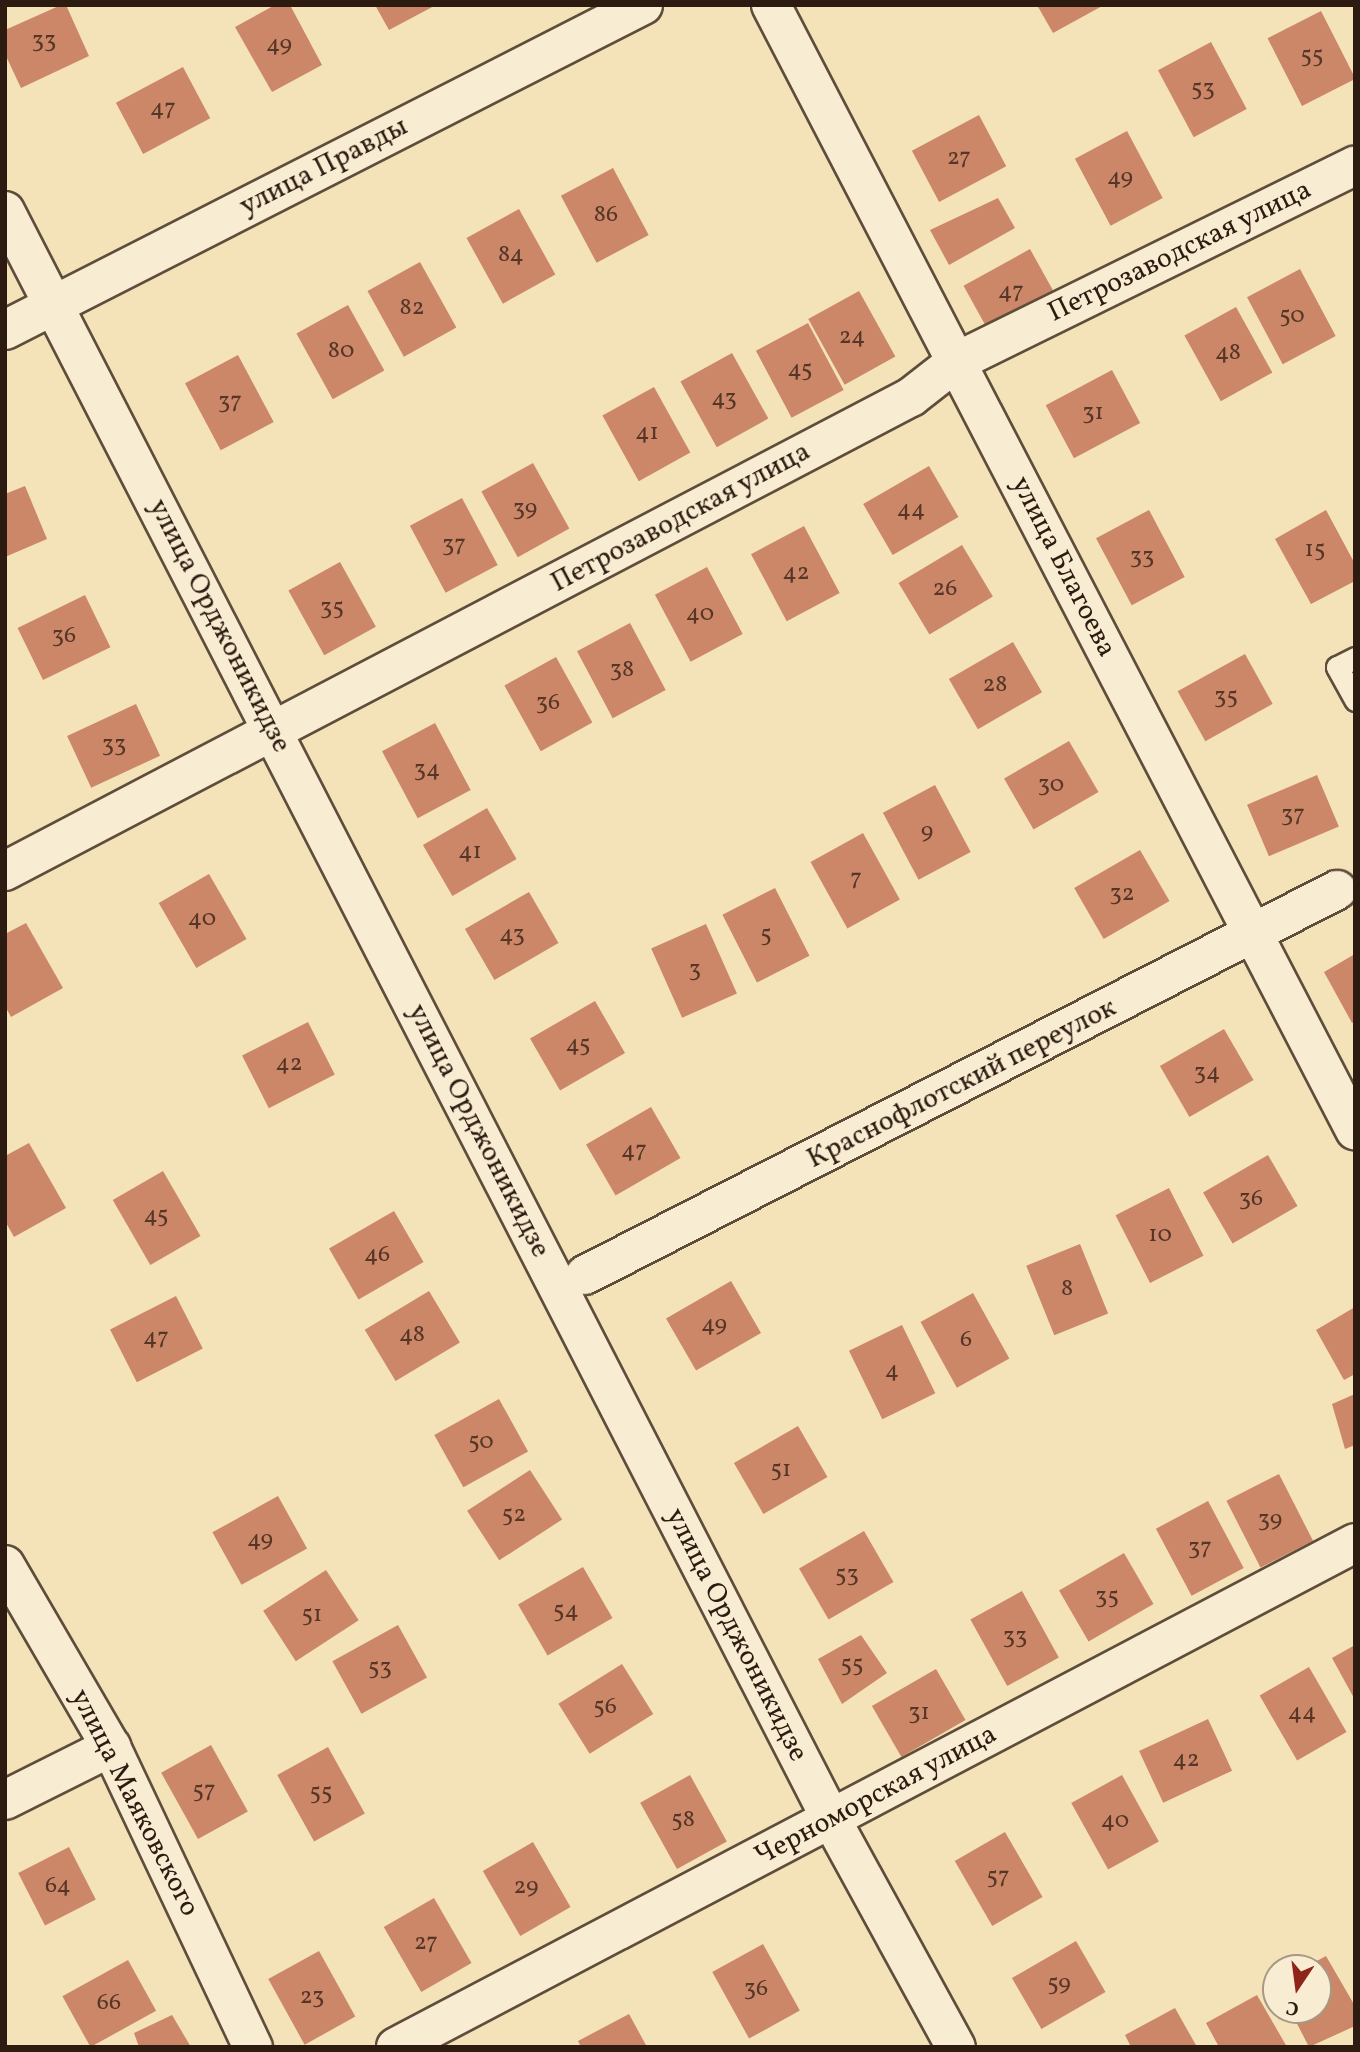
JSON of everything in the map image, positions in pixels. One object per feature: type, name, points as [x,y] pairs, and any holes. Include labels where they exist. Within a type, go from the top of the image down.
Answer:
[{"type":"street","name":"улица Правды","points":[[5,330],[643,5]]},
{"type":"street","name":"улица Благоева","points":[[771,5],[1355,1130]]},
{"type":"street","name":"Петрозаводская улица","points":[[5,871],[911,397],[956,362],[1355,166]]},
{"type":"street","name":"улица Орджоникидзе","points":[[5,211],[831,1819],[956,2047]]},
{"type":"street","name":"Краснофлотский переулок","points":[[585,1275],[1346,885]]},
{"type":"street","name":"Черноморская улица","points":[[396,2047],[1355,1543]]},
{"type":"street","name":"улица Маяковского","points":[[5,1565],[111,1747],[253,2047]]},
{"type":"street","points":[[5,1800],[111,1747]]},
{"type":"lane","points":[[1355,658],[1337,667],[1355,700]]},
{"type":"building","points":[[66,5],[89,56],[21,88],[5,54],[5,30]]},
{"type":"building","points":[[275,5],[290,5],[322,65],[272,92],[235,27]]},
{"type":"building","points":[[375,5],[436,5],[389,30]]},
{"type":"building","points":[[1037,5],[1104,5],[1053,33]]},
{"type":"building","points":[[1321,11],[1355,79],[1302,106],[1268,38]]},
{"type":"building","points":[[1211,42],[1247,109],[1194,137],[1158,70]]},
{"type":"building","points":[[183,67],[210,118],[143,154],[116,103]]},
{"type":"building","points":[[979,115],[1006,166],[939,202],[912,151]]},
{"type":"building","points":[[1127,131],[1163,198],[1111,226],[1075,159]]},
{"type":"building","points":[[613,168],[649,235],[597,263],[561,196]]},
{"type":"building","points":[[998,198],[1015,228],[949,265],[930,230]]},
{"type":"building","points":[[519,209],[555,275],[503,304],[467,238]]},
{"type":"building","points":[[1030,249],[1058,299],[991,336],[964,286]]},
{"type":"building","points":[[420,262],[456,328],[404,357],[368,291]]},
{"type":"building","points":[[1300,269],[1336,336],[1283,364],[1247,297]]},
{"type":"building","points":[[859,291],[895,357],[845,385],[808,319]]},
{"type":"building","points":[[348,305],[384,371],[333,399],[296,334]]},
{"type":"building","points":[[1236,307],[1272,373],[1221,401],[1184,336]]},
{"type":"building","points":[[808,323],[844,390],[792,418],[756,351]]},
{"type":"building","points":[[732,353],[768,419],[717,447],[680,382]]},
{"type":"building","points":[[238,355],[274,422],[221,450],[185,383]]},
{"type":"building","points":[[1112,370],[1140,423],[1074,458],[1046,405]]},
{"type":"building","points":[[654,387],[690,453],[639,481],[602,416]]},
{"type":"building","points":[[533,463],[569,529],[518,557],[481,492]]},
{"type":"building","points":[[929,466],[958,517],[893,555],[863,504]]},
{"type":"building","points":[[25,486],[47,539],[5,557],[5,494]]},
{"type":"building","points":[[462,498],[498,565],[446,593],[410,526]]},
{"type":"building","points":[[1149,510],[1185,577],[1132,605],[1096,538]]},
{"type":"building","points":[[1326,510],[1355,564],[1355,581],[1311,604],[1275,539]]},
{"type":"building","points":[[804,526],[840,593],[787,621],[751,554]]},
{"type":"building","points":[[962,545],[993,596],[929,635],[899,583]]},
{"type":"building","points":[[340,562],[376,627],[324,655],[288,591]]},
{"type":"building","points":[[707,567],[743,634],[691,662],[655,595]]},
{"type":"building","points":[[85,595],[110,647],[43,680],[18,628]]},
{"type":"building","points":[[630,623],[666,690],[613,718],[577,651]]},
{"type":"building","points":[[1013,642],[1042,692],[978,729],[949,679]]},
{"type":"building","points":[[1245,654],[1273,704],[1205,741],[1178,691]]},
{"type":"building","points":[[556,657],[592,723],[541,751],[504,686]]},
{"type":"building","points":[[136,704],[160,756],[91,788],[67,736]]},
{"type":"building","points":[[435,723],[471,790],[418,818],[382,751]]},
{"type":"building","points":[[1069,741],[1098,792],[1034,830],[1004,778]]},
{"type":"building","points":[[1317,775],[1339,827],[1269,856],[1247,805]]},
{"type":"building","points":[[935,785],[971,852],[919,880],[883,813]]},
{"type":"building","points":[[487,808],[516,859],[452,896],[423,845]]},
{"type":"building","points":[[863,833],[900,899],[847,929],[811,862]]},
{"type":"building","points":[[1140,850],[1170,901],[1104,939],[1074,888]]},
{"type":"building","points":[[209,874],[246,939],[196,968],[159,903]]},
{"type":"building","points":[[775,888],[810,956],[757,983],[722,915]]},
{"type":"building","points":[[529,892],[558,943],[494,980],[465,929]]},
{"type":"building","points":[[26,923],[63,988],[11,1017],[5,1006],[5,934]]},
{"type":"building","points":[[706,924],[737,993],[682,1018],[651,948]]},
{"type":"building","points":[[1355,954],[1355,1021],[1352,1023],[1324,972]]},
{"type":"building","points":[[595,1001],[625,1053],[560,1090],[530,1038]]},
{"type":"building","points":[[308,1022],[335,1075],[269,1108],[242,1056]]},
{"type":"building","points":[[1224,1029],[1254,1080],[1189,1117],[1160,1066]]},
{"type":"building","points":[[651,1107],[680,1158],[616,1196],[586,1144]]},
{"type":"building","points":[[29,1143],[66,1208],[14,1237],[5,1221],[5,1156]]},
{"type":"building","points":[[1268,1155],[1298,1206],[1233,1244],[1203,1192]]},
{"type":"building","points":[[163,1171],[200,1236],[150,1265],[113,1200]]},
{"type":"building","points":[[1169,1188],[1204,1256],[1150,1283],[1116,1215]]},
{"type":"building","points":[[394,1211],[424,1262],[359,1300],[329,1248]]},
{"type":"building","points":[[1080,1244],[1108,1314],[1054,1335],[1026,1266]]},
{"type":"building","points":[[731,1281],[761,1333],[696,1370],[666,1318]]},
{"type":"building","points":[[429,1291],[460,1342],[396,1381],[365,1330]]},
{"type":"building","points":[[973,1293],[1009,1359],[957,1388],[921,1322]]},
{"type":"building","points":[[176,1296],[203,1349],[137,1382],[110,1330]]},
{"type":"building","points":[[1355,1307],[1355,1374],[1344,1380],[1316,1330]]},
{"type":"building","points":[[902,1325],[935,1393],[882,1419],[849,1351]]},
{"type":"building","points":[[1355,1394],[1355,1445],[1345,1449],[1332,1404]]},
{"type":"building","points":[[499,1399],[528,1451],[463,1487],[434,1435]]},
{"type":"building","points":[[798,1426],[827,1477],[763,1514],[734,1463]]},
{"type":"building","points":[[530,1470],[562,1519],[499,1560],[467,1511]]},
{"type":"building","points":[[1279,1474],[1313,1541],[1260,1568],[1226,1501]]},
{"type":"building","points":[[278,1496],[307,1548],[241,1585],[212,1532]]},
{"type":"building","points":[[1208,1501],[1244,1568],[1192,1596],[1156,1529]]},
{"type":"building","points":[[864,1531],[894,1582],[829,1620],[799,1568]]},
{"type":"building","points":[[1124,1553],[1154,1604],[1089,1642],[1059,1590]]},
{"type":"building","points":[[583,1567],[612,1618],[548,1656],[518,1604]]},
{"type":"building","points":[[326,1570],[359,1620],[296,1661],[263,1611]]},
{"type":"building","points":[[1022,1591],[1059,1657],[1007,1686],[970,1620]]},
{"type":"building","points":[[398,1625],[427,1677],[361,1714],[332,1661]]},
{"type":"building","points":[[861,1635],[887,1673],[842,1704],[818,1659]]},
{"type":"building","points":[[1355,1645],[1355,1700],[1332,1658]]},
{"type":"building","points":[[622,1664],[653,1714],[590,1754],[558,1704]]},
{"type":"building","points":[[1309,1667],[1346,1732],[1297,1760],[1260,1696]]},
{"type":"building","points":[[936,1669],[966,1720],[901,1757],[872,1706]]},
{"type":"building","points":[[1208,1719],[1232,1771],[1163,1803],[1139,1751]]},
{"type":"building","points":[[211,1745],[248,1811],[198,1839],[161,1773]]},
{"type":"building","points":[[328,1747],[365,1813],[314,1842],[277,1775]]},
{"type":"building","points":[[690,1775],[727,1841],[677,1869],[640,1803]]},
{"type":"building","points":[[1122,1775],[1159,1841],[1108,1870],[1071,1803]]},
{"type":"building","points":[[1005,1832],[1042,1897],[992,1926],[955,1861]]},
{"type":"building","points":[[533,1842],[570,1907],[520,1936],[483,1871]]},
{"type":"building","points":[[69,1847],[96,1900],[45,1925],[18,1873]]},
{"type":"building","points":[[434,1898],[472,1963],[421,1992],[384,1927]]},
{"type":"building","points":[[1076,1941],[1106,1992],[1041,2029],[1012,1978]]},
{"type":"building","points":[[763,1944],[800,2010],[749,2039],[712,1972]]},
{"type":"building","points":[[319,1951],[355,2017],[305,2045],[268,1979]]},
{"type":"building","points":[[128,1960],[156,2011],[90,2047],[62,1996]]},
{"type":"building","points":[[1332,1966],[1355,2006],[1355,2026],[1309,2047],[1297,2024],[1332,2024]]},
{"type":"building","points":[[1257,1995],[1262,2004],[1262,2024],[1274,2024],[1287,2047],[1219,2047],[1206,2023]]},
{"type":"building","points":[[1175,2008],[1197,2047],[1131,2047],[1125,2035]]},
{"type":"building","points":[[629,2014],[647,2047],[581,2047],[578,2041]]},
{"type":"building","points":[[172,2015],[191,2047],[139,2047],[134,2033]]}]
